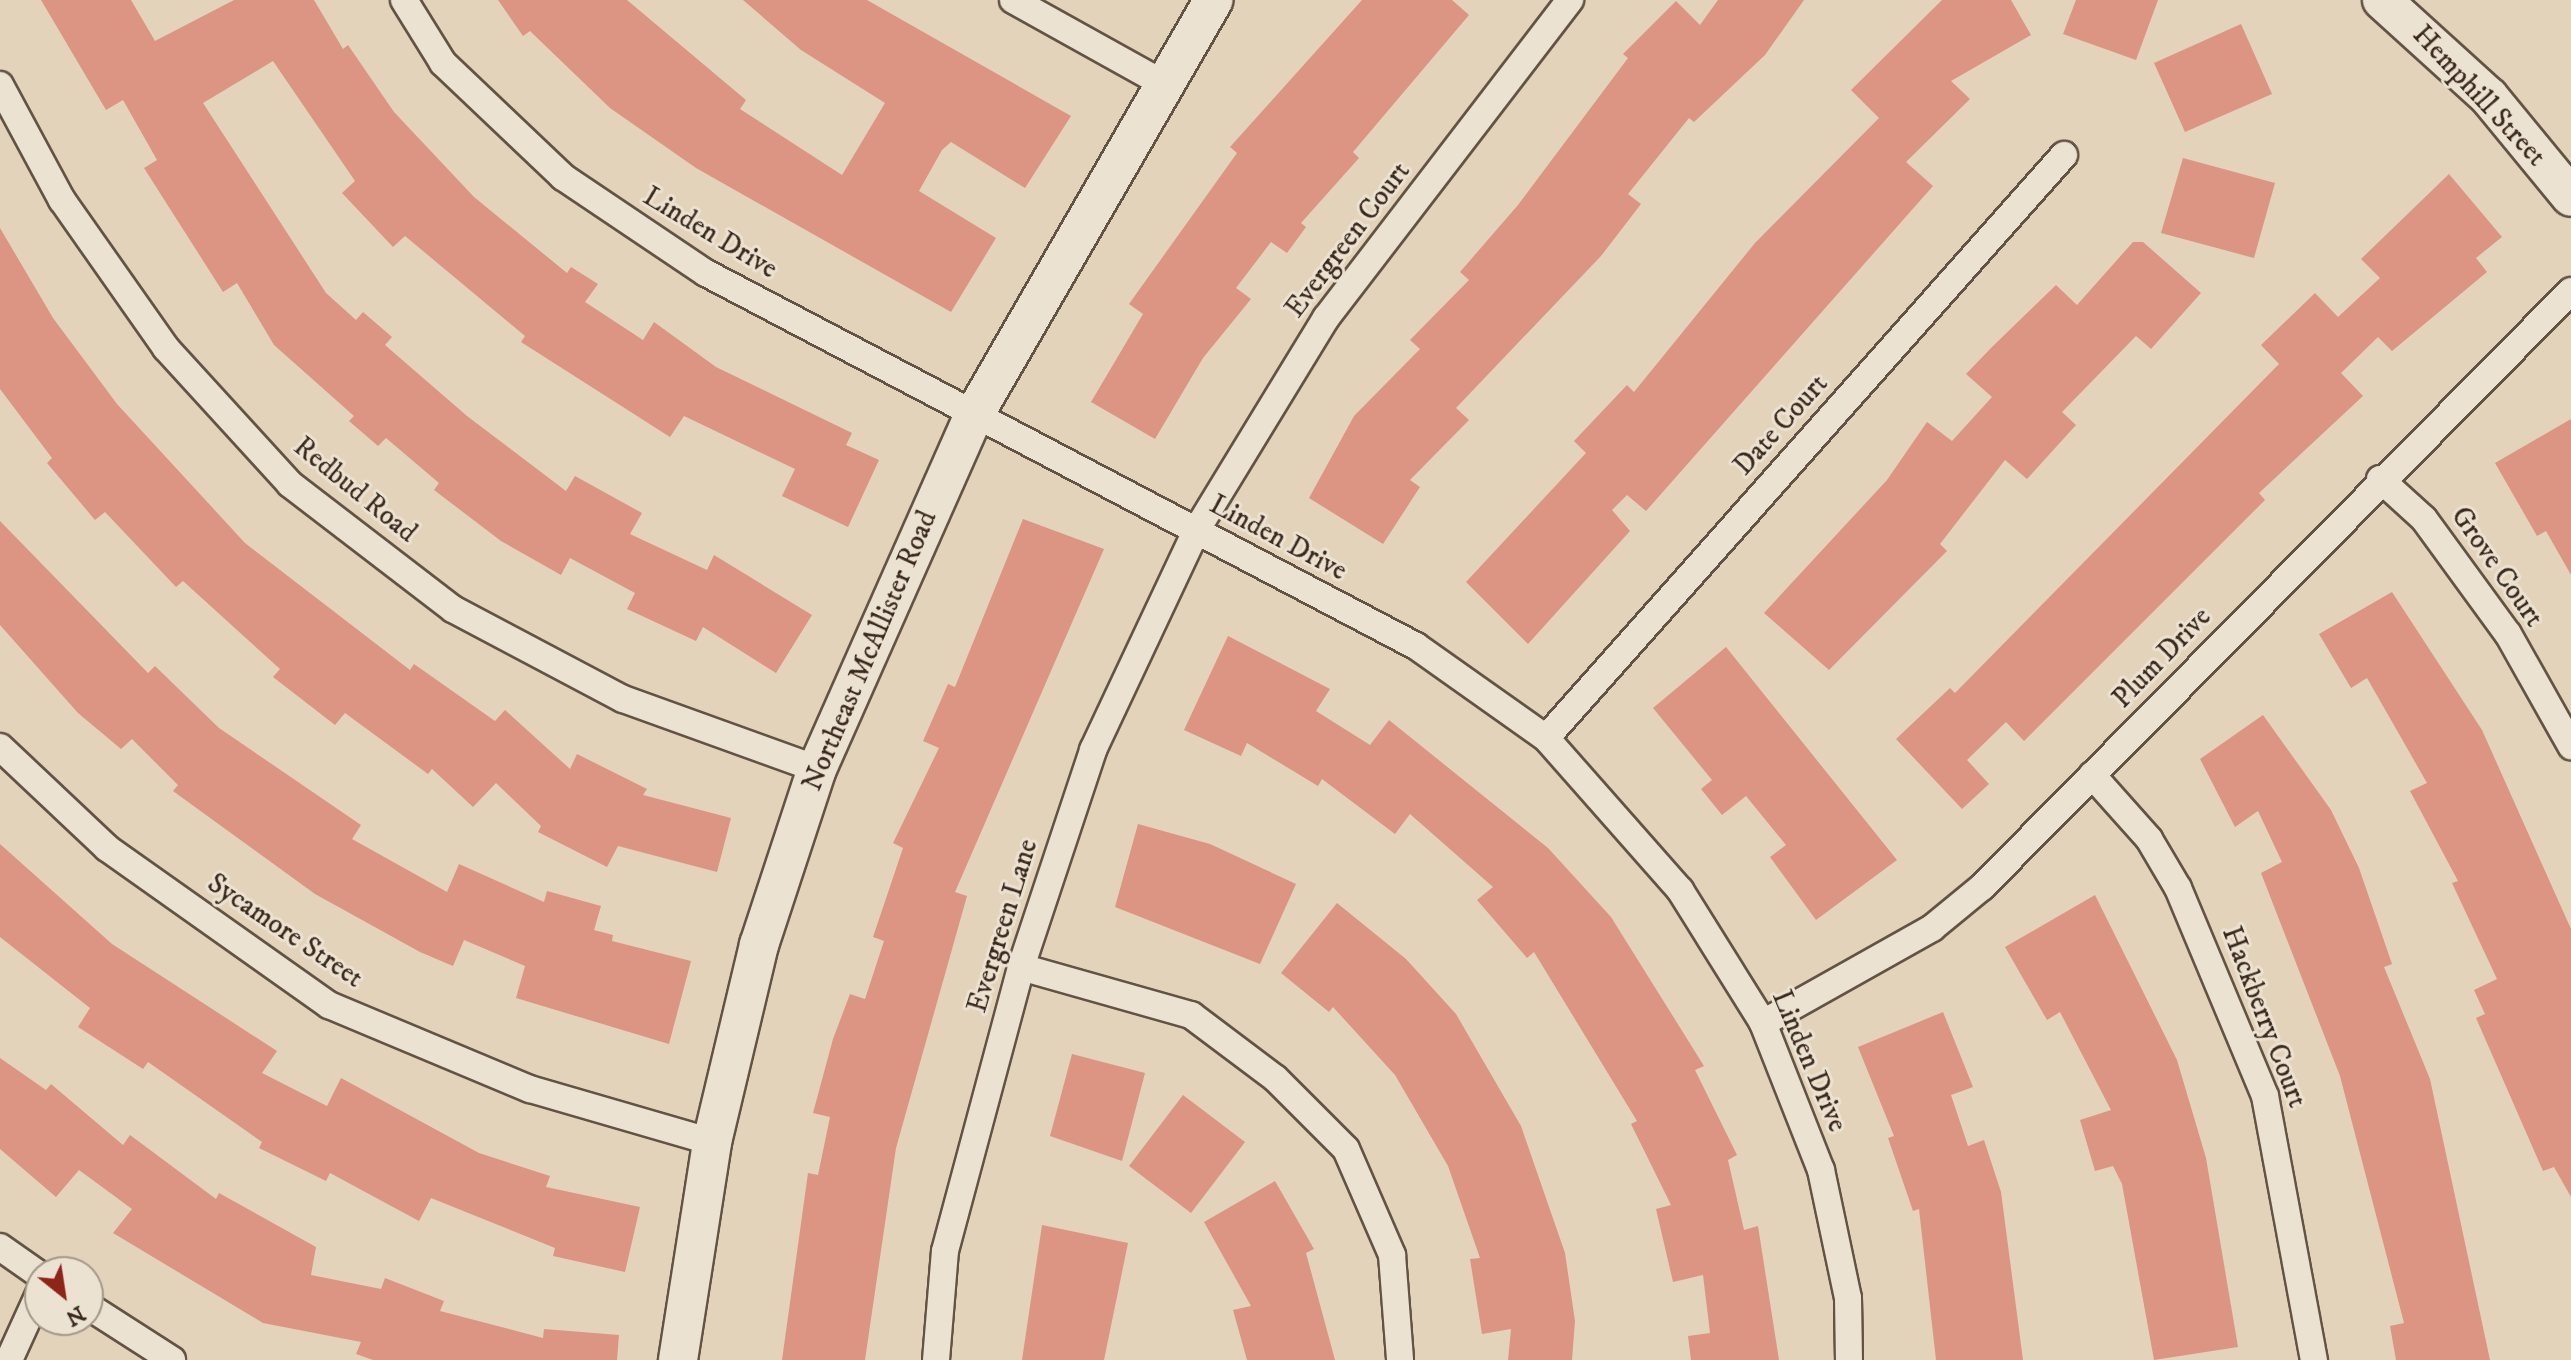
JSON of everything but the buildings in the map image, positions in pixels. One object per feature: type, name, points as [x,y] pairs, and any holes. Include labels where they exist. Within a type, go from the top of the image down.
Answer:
[{"type":"street","name":"Linden Drive","points":[[404,0],[443,63],[563,177],[706,273],[1416,646],[1546,738],[1680,890],[1763,1023],[1821,1170],[1848,1298],[1849,1360]]},
{"type":"street","points":[[1013,0],[1164,84]]},
{"type":"street","name":"Northeast McAllister Road","points":[[678,1360],[712,1142],[759,945],[817,769],[974,415],[1214,0]]},
{"type":"street","name":"Evergreen Court","points":[[1196,531],[1326,318],[1570,0]]},
{"type":"street","name":"Hemphill Street","points":[[2382,0],[2489,97],[2571,197]]},
{"type":"street","name":"Redbud Road","points":[[0,85],[62,200],[166,348],[290,484],[453,609],[623,699],[817,769]]},
{"type":"street","name":"Date Court","points":[[1546,738],[2064,155]]},
{"type":"street","name":"Plum Drive","points":[[1763,1023],[1932,928],[2092,775],[2380,479],[2571,291]]},
{"type":"street","name":"Grove Court","points":[[2380,479],[2424,519],[2508,634],[2571,746]]},
{"type":"street","name":"Evergreen Lane","points":[[936,1360],[945,1251],[1021,967],[1093,750],[1196,531]]},
{"type":"street","name":"Sycamore Street","points":[[0,747],[107,848],[329,1005],[530,1089],[712,1142]]},
{"type":"street","name":"Hackberry Court","points":[[2092,775],[2149,839],[2178,888],[2265,1096],[2314,1360]]},
{"type":"street","points":[[1021,967],[1191,1015],[1275,1078],[1346,1149],[1392,1255],[1400,1360]]},
{"type":"street","points":[[0,1247],[24,1264]]},
{"type":"street","points":[[104,1316],[172,1360]]},
{"type":"street","points":[[9,1360],[24,1327]]}]
